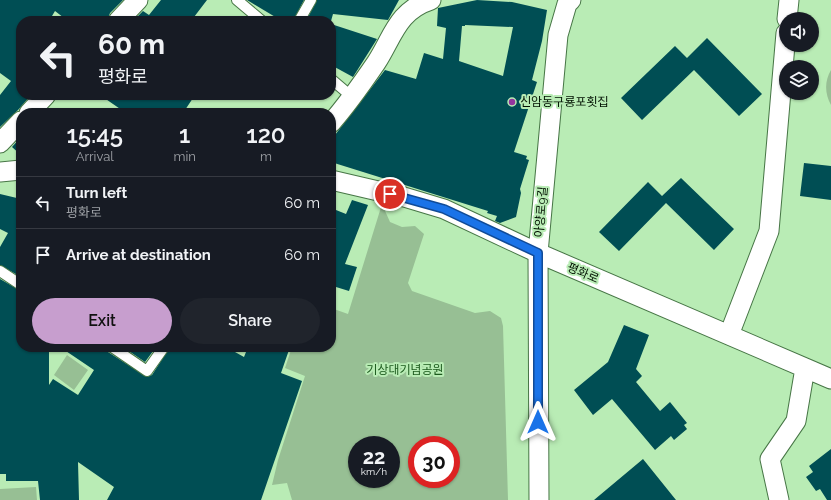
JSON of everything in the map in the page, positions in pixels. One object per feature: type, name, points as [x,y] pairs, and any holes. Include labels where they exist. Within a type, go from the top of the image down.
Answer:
[{"type":"street","points":[[123,16],[138,0]]},
{"type":"street","points":[[336,117],[376,63],[400,20],[415,7],[431,0]]},
{"type":"street","name":"아양로9길","points":[[539,500],[538,253],[558,35],[566,4],[571,0]]},
{"type":"street","points":[[788,12],[789,0]]},
{"type":"street","points":[[729,335],[769,231],[784,52]]},
{"type":"street","points":[[34,108],[41,100]]},
{"type":"street","points":[[0,143],[16,126]]},
{"type":"street","points":[[0,172],[16,170]]},
{"type":"street","name":"평화로","points":[[336,181],[404,197],[444,209],[538,253],[831,379]]},
{"type":"street","points":[[778,499],[770,459],[796,420],[805,368]]},
{"type":"lane","points":[[237,0],[256,16]]},
{"type":"lane","points":[[302,16],[311,0]]},
{"type":"lane","points":[[336,83],[351,96]]},
{"type":"lane","points":[[0,271],[16,281]]},
{"type":"lane","points":[[120,352],[147,370],[160,352]]},
{"type":"green space","points":[[831,70],[831,105],[827,97],[826,83]]},
{"type":"green space","name":"기상대기념공원","points":[[382,204],[390,222],[402,227],[415,226],[424,234],[408,283],[412,291],[475,313],[490,311],[501,318],[503,326],[508,500],[292,500],[287,483],[272,485],[278,460],[305,376],[285,368],[290,352],[336,352],[336,310],[348,314]]},
{"type":"green space","points":[[67,355],[88,370],[74,390],[54,375]]},
{"type":"green space","points":[[36,487],[37,500],[0,500],[0,489]]},
{"type":"building","points":[[0,0],[123,0],[109,16],[62,16],[55,11],[52,16],[16,16],[16,100],[27,100],[20,108],[16,108],[16,112],[0,127],[0,95],[11,81],[0,73]]},
{"type":"building","points":[[161,0],[207,0],[195,16],[138,16],[143,11],[149,15]]},
{"type":"building","points":[[247,0],[304,0],[296,16],[274,16]]},
{"type":"building","points":[[317,0],[399,0],[388,20],[333,14],[332,16],[309,16]]},
{"type":"building","points":[[477,0],[512,2],[547,10],[542,41],[532,80],[537,82],[514,152],[527,156],[526,159],[529,160],[520,189],[521,193],[516,217],[500,223],[495,221],[497,216],[487,213],[488,211],[336,164],[336,134],[385,70],[416,79],[424,53],[443,59],[446,28],[437,26],[438,8]],"holes":[[[462,26],[513,27],[503,76],[459,61]]]},
{"type":"building","points":[[336,26],[377,39],[353,77],[336,68]]},
{"type":"building","points":[[707,38],[762,94],[739,116],[694,70],[642,120],[621,98],[675,46],[687,58]]},
{"type":"building","points":[[107,100],[192,100],[186,108],[119,108]]},
{"type":"building","points":[[16,143],[16,151],[12,147]]},
{"type":"building","points":[[804,163],[831,166],[831,200],[800,196]]},
{"type":"building","points":[[681,178],[734,229],[714,250],[666,203],[619,251],[599,232],[648,182],[662,196]]},
{"type":"building","points":[[0,194],[16,198],[16,274],[0,265],[0,247],[8,233],[0,229]]},
{"type":"building","points":[[352,200],[368,205],[345,264],[357,267],[349,291],[336,287],[336,210],[346,214]]},
{"type":"building","points":[[0,279],[16,288],[16,352],[49,352],[49,385],[53,379],[78,395],[94,370],[67,352],[108,352],[147,377],[152,375],[167,352],[235,352],[244,357],[246,352],[288,352],[281,373],[302,381],[261,500],[107,500],[114,487],[78,462],[79,500],[40,500],[38,481],[6,481],[6,474],[0,474]]},
{"type":"building","points":[[624,325],[649,335],[636,369],[642,376],[636,382],[660,411],[670,402],[687,423],[684,425],[687,429],[674,440],[671,436],[655,450],[612,399],[593,415],[574,390],[608,362]]},
{"type":"building","points":[[130,352],[152,352],[145,362]]},
{"type":"building","points":[[831,449],[831,500],[827,500],[820,489],[816,491],[806,477],[813,472],[809,466]]},
{"type":"building","points":[[643,459],[676,500],[594,500]]},
{"type":"place","name":"신암동구룡포횟집","points":[[512,102]]},
{"type":"route","points":[[390,194],[444,209],[538,253],[538,422]]}]
